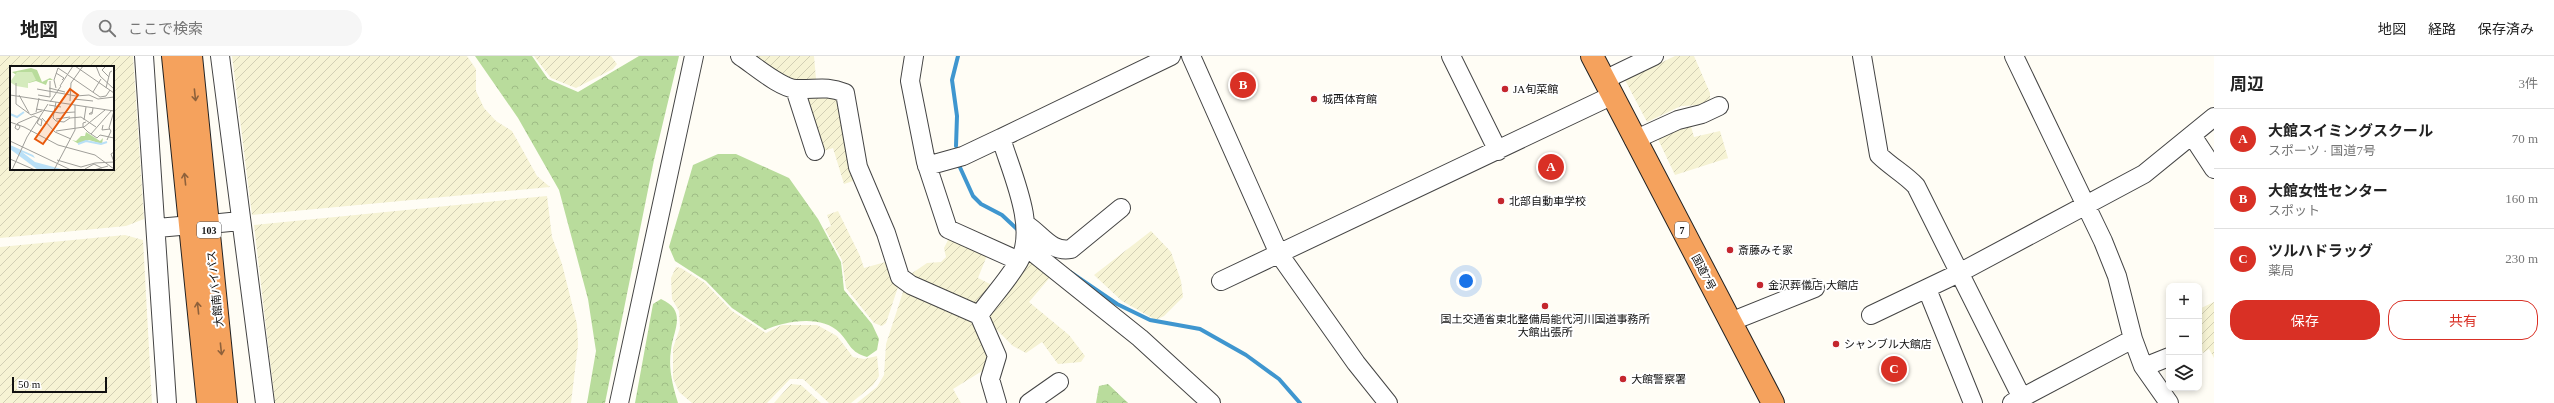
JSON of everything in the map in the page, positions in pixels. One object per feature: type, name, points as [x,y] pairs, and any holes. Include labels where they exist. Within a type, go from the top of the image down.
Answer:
[{"type":"highway","name":"大館南バイパス","points":[[173,56],[208,403]]},
{"type":"highway","name":"大館南バイパス","points":[[191,56],[226,403]]},
{"type":"highway","name":"国道7号","points":[[1592,56],[1634,140],[1773,403]]},
{"type":"street","points":[[144,56],[157,228],[167,403]]},
{"type":"street","points":[[220,56],[240,221],[265,403]]},
{"type":"street","points":[[619,403],[694,56]]},
{"type":"street","points":[[740,56],[783,85],[795,89],[832,87],[845,93],[858,167],[886,233],[900,277],[911,285],[979,315],[997,356],[990,379],[998,403]]},
{"type":"street","points":[[914,56],[910,81],[927,166],[948,229],[1022,253],[1140,338],[1211,403]]},
{"type":"street","points":[[927,166],[963,156],[1171,56]]},
{"type":"street","points":[[1191,56],[1279,254],[1356,363],[1388,403]]},
{"type":"street","points":[[1451,56],[1498,151]]},
{"type":"street","points":[[1220,281],[1498,151],[1608,88],[1654,56]]},
{"type":"street","points":[[1862,56],[1880,155],[1890,166],[1905,174],[1916,186],[1959,273],[2016,400],[2133,339]]},
{"type":"street","points":[[2014,56],[2117,276],[2133,339],[2144,367],[2169,403]]},
{"type":"street","points":[[795,89],[815,152]]},
{"type":"street","points":[[1634,140],[1678,120],[1702,114],[1719,106]]},
{"type":"street","points":[[1871,315],[1959,273],[2144,174],[2193,137],[2214,117]]},
{"type":"street","points":[[2193,137],[2214,169]]},
{"type":"street","points":[[979,315],[1022,253],[1027,225],[1001,138]]},
{"type":"street","points":[[1027,225],[1056,249],[1062,251],[1071,249],[1121,208]]},
{"type":"street","points":[[220,223],[240,221]]},
{"type":"street","points":[[157,228],[180,226]]},
{"type":"street","points":[[1730,322],[1816,288]]},
{"type":"street","points":[[1927,289],[1973,403]]},
{"type":"street","points":[[2144,367],[2166,358]]},
{"type":"street","points":[[1030,403],[1060,382]]},
{"type":"shaded area","points":[[0,56],[133,56],[144,219],[126,226],[0,238]]},
{"type":"shaded area","points":[[232,56],[467,56],[476,69],[476,91],[484,108],[496,121],[512,131],[537,176],[550,187],[252,215]]},
{"type":"shaded area","points":[[534,56],[611,56],[617,64],[613,69],[576,88],[551,78]]},
{"type":"shaded area","points":[[750,56],[814,56],[816,79],[811,83],[791,85]]},
{"type":"shaded area","points":[[1675,56],[1694,56],[1710,93],[1710,101],[1701,105],[1681,106],[1647,122],[1625,80]]},
{"type":"shaded area","points":[[800,94],[836,94],[856,180],[844,184],[833,148],[817,153]]},
{"type":"shaded area","points":[[1690,123],[1694,137],[1720,131],[1728,158],[1675,175],[1657,137]]},
{"type":"shaded area","points":[[547,196],[552,237],[562,264],[577,324],[578,345],[571,403],[275,403],[254,225]]},
{"type":"shaded area","points":[[838,211],[860,256],[864,268],[889,261],[899,284],[886,323],[882,326],[874,323],[846,288],[842,260],[825,229],[831,226],[827,215]]},
{"type":"shaded area","points":[[1151,231],[1171,252],[1181,281],[1183,297],[1164,316],[1156,320],[1122,301],[1094,275]]},
{"type":"shaded area","points":[[125,235],[143,240],[152,403],[0,403],[0,247]]},
{"type":"shaded area","points":[[950,236],[988,253],[978,278],[996,287],[977,309],[908,276],[927,263],[941,262],[946,257],[944,248]]},
{"type":"shaded area","points":[[1028,254],[1052,275],[1029,302],[1069,335],[1085,356],[1081,362],[1058,364],[1042,342],[1026,353],[1013,346],[987,320],[984,314]]},
{"type":"shaded area","points":[[676,267],[681,268],[705,283],[732,311],[766,333],[782,325],[817,325],[837,336],[853,357],[864,359],[877,356],[879,376],[873,385],[851,403],[829,403],[803,379],[790,379],[767,403],[692,403],[679,392],[673,378],[673,348],[680,328],[679,311],[672,299],[671,278]]},
{"type":"shaded area","points":[[907,288],[960,314],[977,327],[990,350],[987,368],[953,389],[961,403],[857,403],[877,387],[884,375],[886,344],[903,292]]},
{"type":"shaded area","points":[[2214,302],[2214,358],[2209,349],[2203,353],[2202,350],[2202,308]]},
{"type":"shaded area","points":[[791,384],[801,385],[821,403],[774,403]]},
{"type":"green space","points":[[475,56],[532,56],[548,79],[578,92],[639,56],[679,56],[654,160],[605,403],[587,403],[596,351],[588,299],[559,190],[518,118]]},
{"type":"green space","points":[[718,154],[736,154],[789,178],[818,219],[841,262],[844,290],[872,324],[879,339],[877,350],[867,357],[861,355],[851,348],[840,333],[832,327],[824,323],[814,321],[793,322],[765,330],[732,308],[706,281],[675,261],[669,247],[693,165]]},
{"type":"green space","points":[[661,299],[674,309],[677,315],[670,364],[678,403],[635,403],[653,304]]},
{"type":"green space","points":[[1108,384],[1128,403],[1096,403],[1099,386]]},
{"type":"waterway","points":[[956,146],[957,116],[952,80],[958,56]]},
{"type":"waterway","points":[[958,163],[973,196],[981,204],[1002,215],[1018,230]]},
{"type":"waterway","points":[[1070,272],[1117,304],[1150,320],[1200,329],[1246,355],[1279,379],[1300,403]]},
{"type":"place","name":"大館女性センター","points":[[1243,85]]},
{"type":"place","name":"JA旬菜館","points":[[1505,89]]},
{"type":"place","name":"城西体育館","points":[[1314,99]]},
{"type":"place","name":"大館スイミングスクール","points":[[1551,167]]},
{"type":"place","name":"北部自動車学校","points":[[1501,201]]},
{"type":"place","name":"斎藤みそ家","points":[[1730,250]]},
{"type":"place","name":"金沢葬儀店 大館店","points":[[1760,285]]},
{"type":"place","name":"国土交通省東北整備局能代河川国道事務所 大館出張所","points":[[1545,306]]},
{"type":"place","name":"シャンブル大館店","points":[[1836,344]]},
{"type":"place","name":"ツルハドラッグ","points":[[1894,369]]},
{"type":"place","name":"大館警察署","points":[[1623,379]]}]
